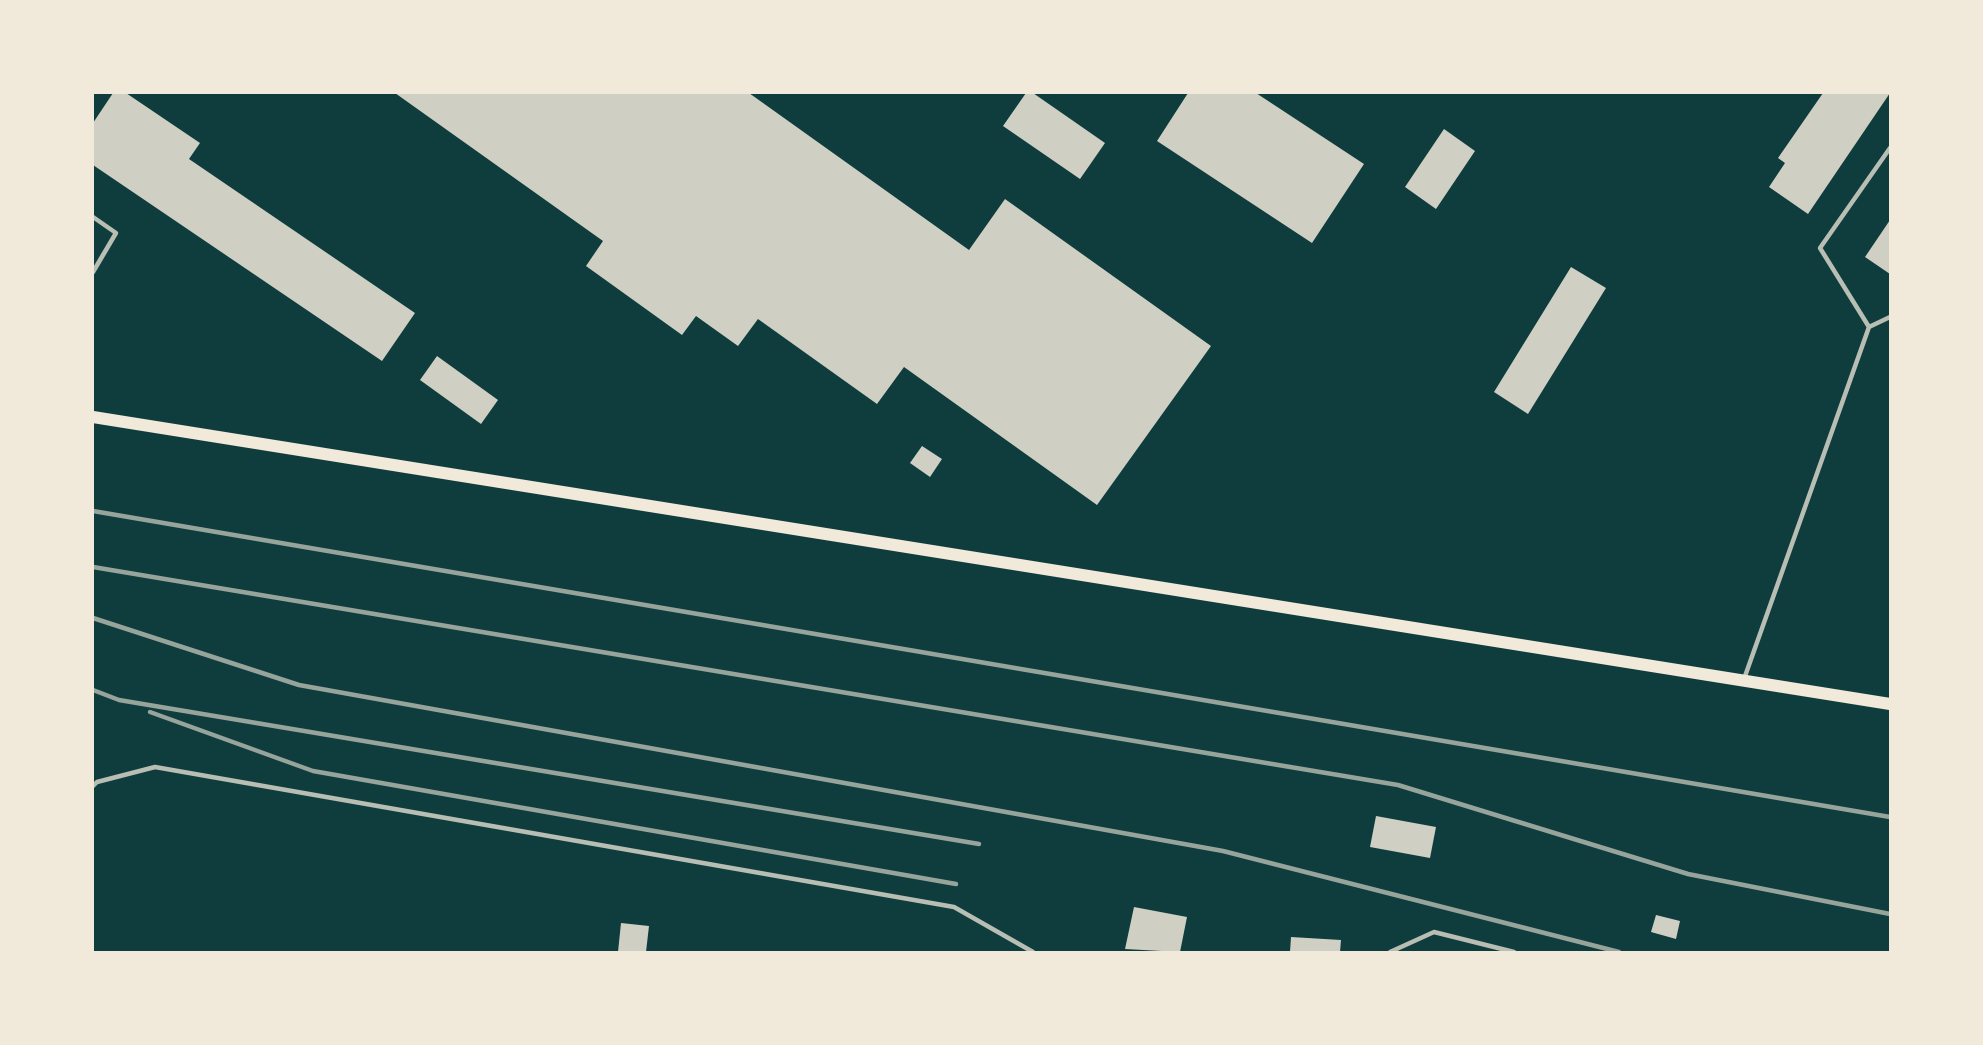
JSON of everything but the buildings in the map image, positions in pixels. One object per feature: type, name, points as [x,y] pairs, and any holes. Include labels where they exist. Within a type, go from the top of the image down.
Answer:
[{"type":"main road","points":[[93,417],[1890,704]]},
{"type":"lane","points":[[1869,327],[1820,248],[1890,148]]},
{"type":"lane","points":[[93,217],[116,233],[93,272]]},
{"type":"lane","points":[[1744,679],[1869,327],[1890,317]]},
{"type":"lane","points":[[93,786],[97,782],[155,767],[942,904],[954,907],[1033,952]]},
{"type":"lane","points":[[1390,952],[1434,932],[1514,952]]},
{"type":"railway","points":[[93,511],[1890,817]]},
{"type":"railway","points":[[93,567],[1398,785],[1688,874],[1890,914]]},
{"type":"railway","points":[[93,618],[299,685],[1223,851],[1619,952]]},
{"type":"railway","points":[[93,690],[119,700],[979,844]]},
{"type":"railway","points":[[150,712],[313,771],[956,884]]}]
